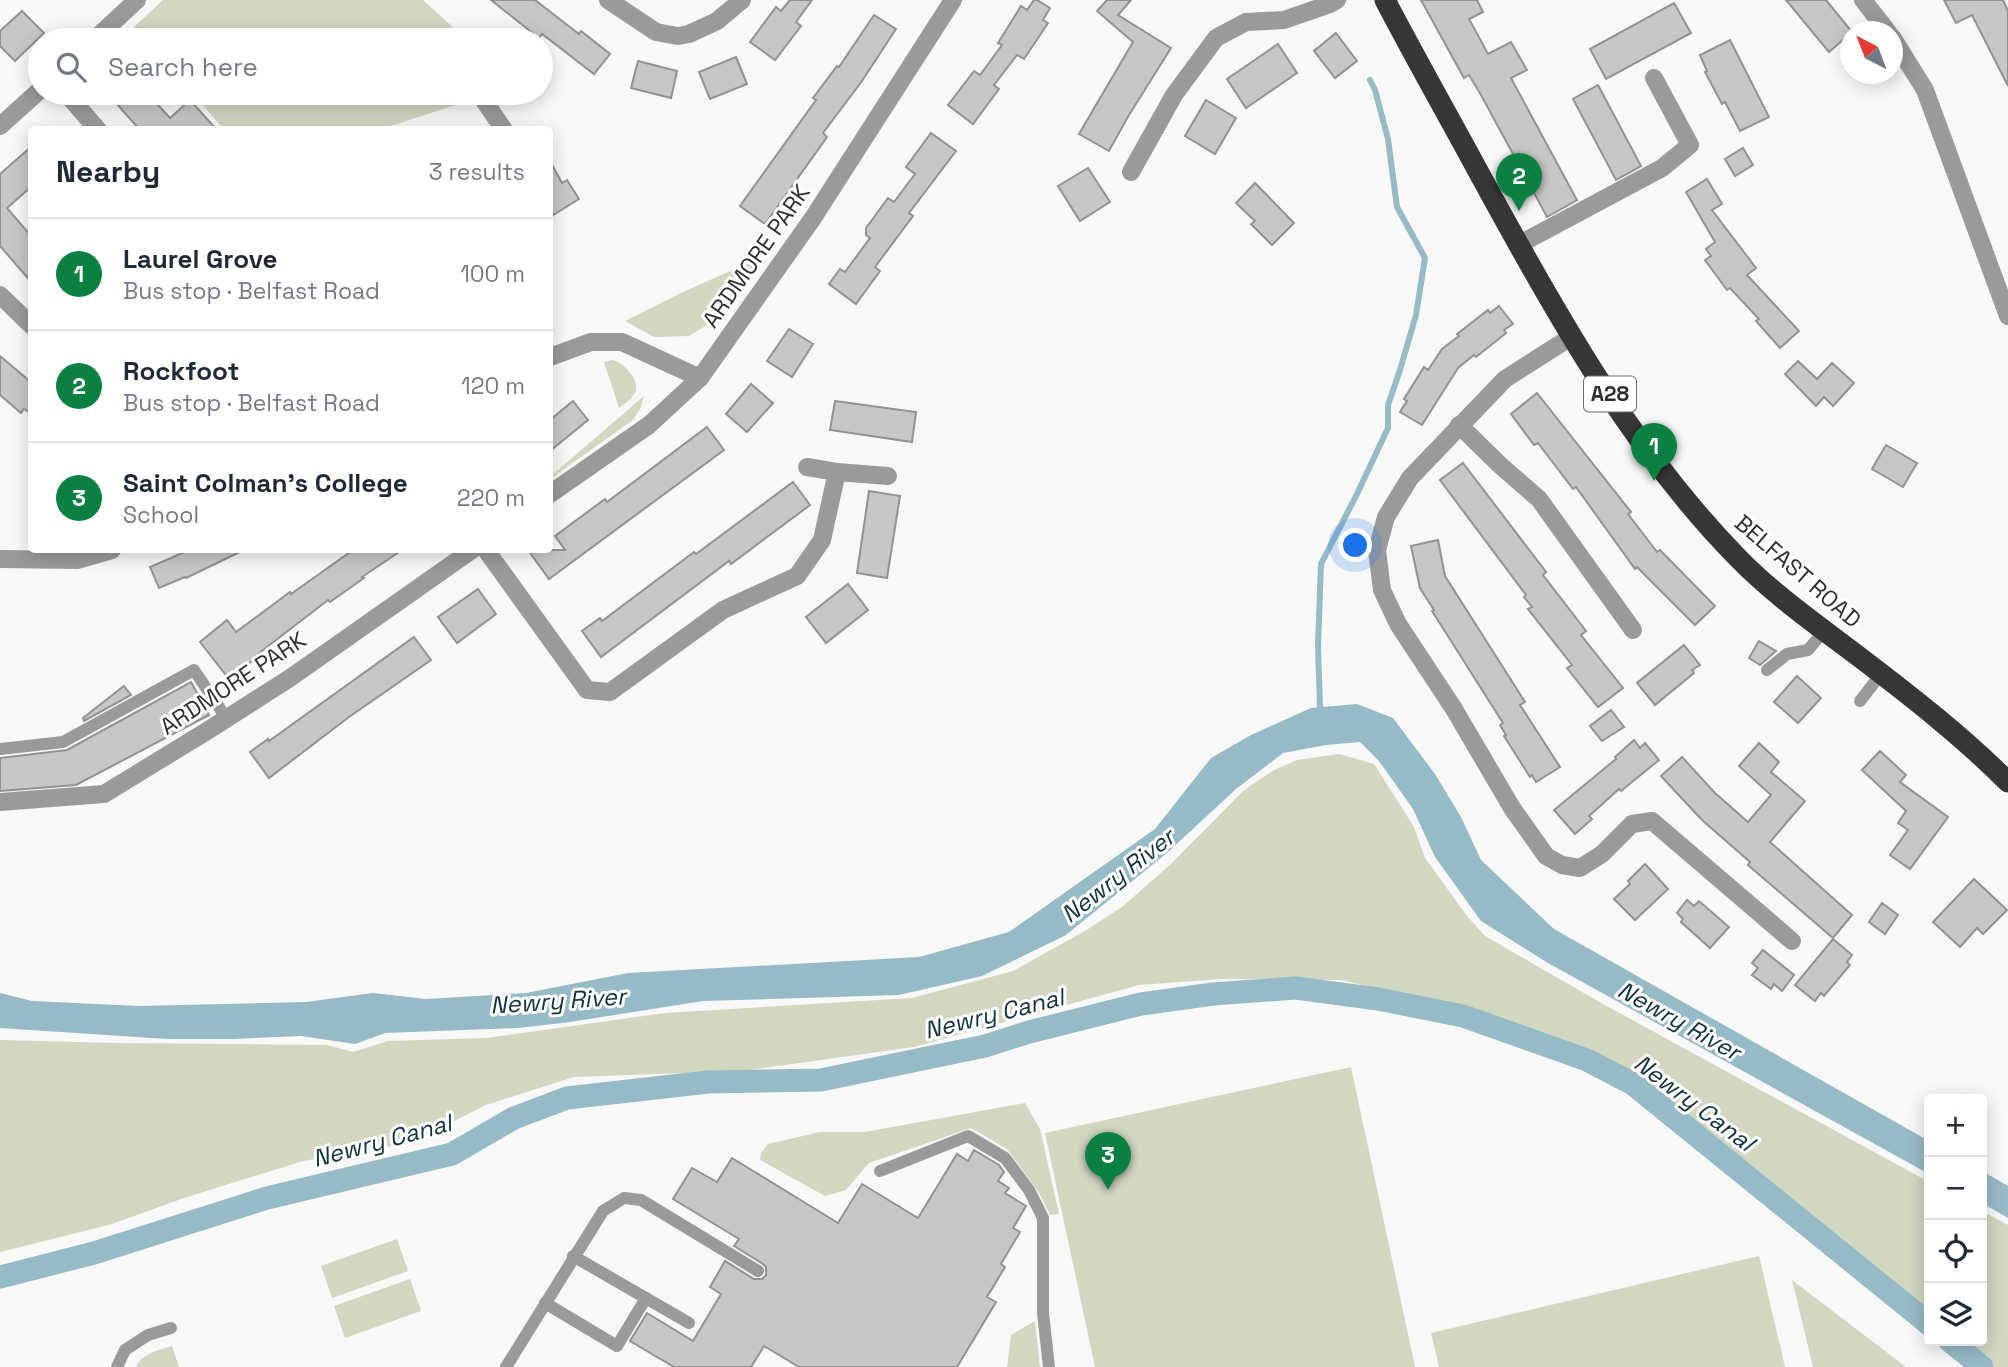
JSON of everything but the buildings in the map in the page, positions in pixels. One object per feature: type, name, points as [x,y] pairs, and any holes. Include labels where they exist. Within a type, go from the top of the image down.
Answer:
[{"type":"highway","name":"BELFAST ROAD","points":[[1385,0],[1571,337],[1654,459],[1712,531],[1741,562],[1881,674],[2008,782]]},
{"type":"street","points":[[107,28],[137,0]]},
{"type":"street","points":[[608,0],[656,32],[678,36],[717,21],[742,0]]},
{"type":"street","name":"ARDMORE PARK","points":[[553,492],[649,425],[700,378],[813,218],[953,0]]},
{"type":"street","points":[[1131,172],[1174,95],[1216,38],[1246,22],[1284,20],[1337,0]]},
{"type":"street","points":[[1863,0],[1879,21]]},
{"type":"street","points":[[1903,55],[1925,90],[2008,316]]},
{"type":"street","points":[[1518,245],[1662,168],[1690,145],[1654,78]]},
{"type":"street","points":[[0,126],[28,101]]},
{"type":"street","points":[[76,105],[95,126]]},
{"type":"street","points":[[486,105],[501,126]]},
{"type":"street","points":[[0,295],[28,322]]},
{"type":"street","points":[[1571,337],[1504,379],[1410,478],[1386,517],[1377,551],[1382,590],[1398,624],[1454,709],[1512,808],[1546,856],[1562,865],[1580,868],[1602,854],[1632,824],[1652,821],[1792,941]]},
{"type":"street","points":[[553,356],[591,342],[622,342],[700,378]]},
{"type":"street","points":[[1459,425],[1539,499],[1633,630]]},
{"type":"street","points":[[807,467],[888,476]]},
{"type":"street","points":[[488,553],[587,690],[610,692],[723,610],[797,576],[822,540],[837,472]]},
{"type":"street","points":[[0,559],[77,560],[102,553]]},
{"type":"street","name":"ARDMORE PARK","points":[[0,803],[104,794],[227,719],[468,553]]},
{"type":"lane","points":[[1767,670],[1787,654],[1808,650],[1824,631]]},
{"type":"lane","points":[[0,750],[63,743],[194,670],[227,719]]},
{"type":"lane","points":[[1860,701],[1881,674]]},
{"type":"lane","points":[[880,1171],[968,1136],[1005,1158],[1029,1190],[1043,1218],[1043,1313],[1049,1367]]},
{"type":"lane","points":[[506,1367],[603,1211],[624,1198],[641,1200],[758,1271]]},
{"type":"lane","points":[[573,1256],[689,1324]]},
{"type":"lane","points":[[545,1303],[617,1346],[646,1298]]},
{"type":"lane","points":[[117,1367],[125,1350],[148,1335],[171,1328]]},
{"type":"green space","points":[[163,0],[423,0],[454,28],[135,28]]},
{"type":"green space","points":[[203,105],[456,105],[390,126],[221,126]]},
{"type":"green space","points":[[760,258],[712,322],[689,336],[654,337],[625,321],[685,291]]},
{"type":"green space","points":[[613,360],[630,372],[636,386],[633,396],[619,408],[604,362]]},
{"type":"green space","points":[[644,396],[633,420],[553,477]]},
{"type":"green space","points":[[1339,754],[1374,764],[1414,827],[1425,858],[1485,936],[1603,1004],[1924,1179],[1924,1313],[1630,1076],[1498,1019],[1342,980],[1223,979],[1139,985],[914,1047],[743,1071],[574,1077],[486,1105],[411,1143],[303,1161],[184,1198],[112,1224],[0,1252],[0,1040],[327,1045],[353,1052],[388,1041],[486,1038],[665,1013],[912,998],[1013,971],[1085,931],[1122,907],[1171,864],[1243,791],[1274,770],[1297,760]]},
{"type":"green space","points":[[1351,1067],[1415,1367],[1095,1367],[1045,1133]]},
{"type":"green space","points":[[1025,1103],[1040,1129],[1059,1214],[1050,1215],[1038,1191],[1007,1149],[971,1128],[869,1163],[846,1190],[825,1196],[760,1160],[761,1153],[768,1144],[820,1132],[865,1132]]},
{"type":"green space","points":[[1987,1214],[2008,1225],[2008,1367],[1992,1367],[1965,1346],[1987,1346]]},
{"type":"green space","points":[[397,1239],[408,1271],[332,1298],[321,1266]]},
{"type":"green space","points":[[1759,1256],[1785,1367],[1439,1367],[1431,1333]]},
{"type":"green space","points":[[410,1279],[421,1311],[345,1338],[334,1306]]},
{"type":"green space","points":[[1792,1280],[1906,1367],[1813,1367]]},
{"type":"green space","points":[[1035,1321],[1040,1367],[1007,1367],[1011,1335]]},
{"type":"green space","points":[[172,1346],[179,1367],[136,1367],[147,1355]]},
{"type":"water","name":"Newry River","points":[[1357,704],[1393,718],[1435,774],[1461,817],[1481,860],[1554,929],[1924,1138],[1924,1171],[1548,963],[1481,921],[1435,857],[1413,809],[1379,761],[1360,742],[1283,753],[1236,789],[1168,852],[1066,935],[982,976],[899,995],[703,1001],[518,1028],[385,1033],[355,1044],[301,1036],[167,1039],[0,1028],[0,993],[32,1001],[139,1006],[306,1002],[373,993],[426,999],[526,993],[628,973],[919,957],[1009,932],[1155,829],[1211,758],[1251,735],[1311,708]]},
{"type":"water","points":[[1987,1174],[2008,1186],[2008,1218],[1987,1206]]},
{"type":"waterway","points":[[1320,707],[1318,646],[1321,564],[1388,428],[1388,405],[1416,315],[1425,258],[1397,207],[1388,139],[1370,80]]},
{"type":"waterway","name":"Newry Canal","points":[[0,1277],[94,1253],[267,1198],[452,1154],[514,1118],[567,1098],[708,1082],[821,1080],[985,1046],[1141,1004],[1213,994],[1296,988],[1378,999],[1463,1016],[1587,1060],[1633,1084],[1924,1320]]},
{"type":"waterway","name":"Newry Canal","points":[[1956,1346],[1982,1367]]},
{"type":"place","name":"Rockfoot","points":[[1519,211]]},
{"type":"place","name":"Laurel Grove","points":[[1654,481]]},
{"type":"place","name":"Saint Colman's College","points":[[1108,1190]]}]
